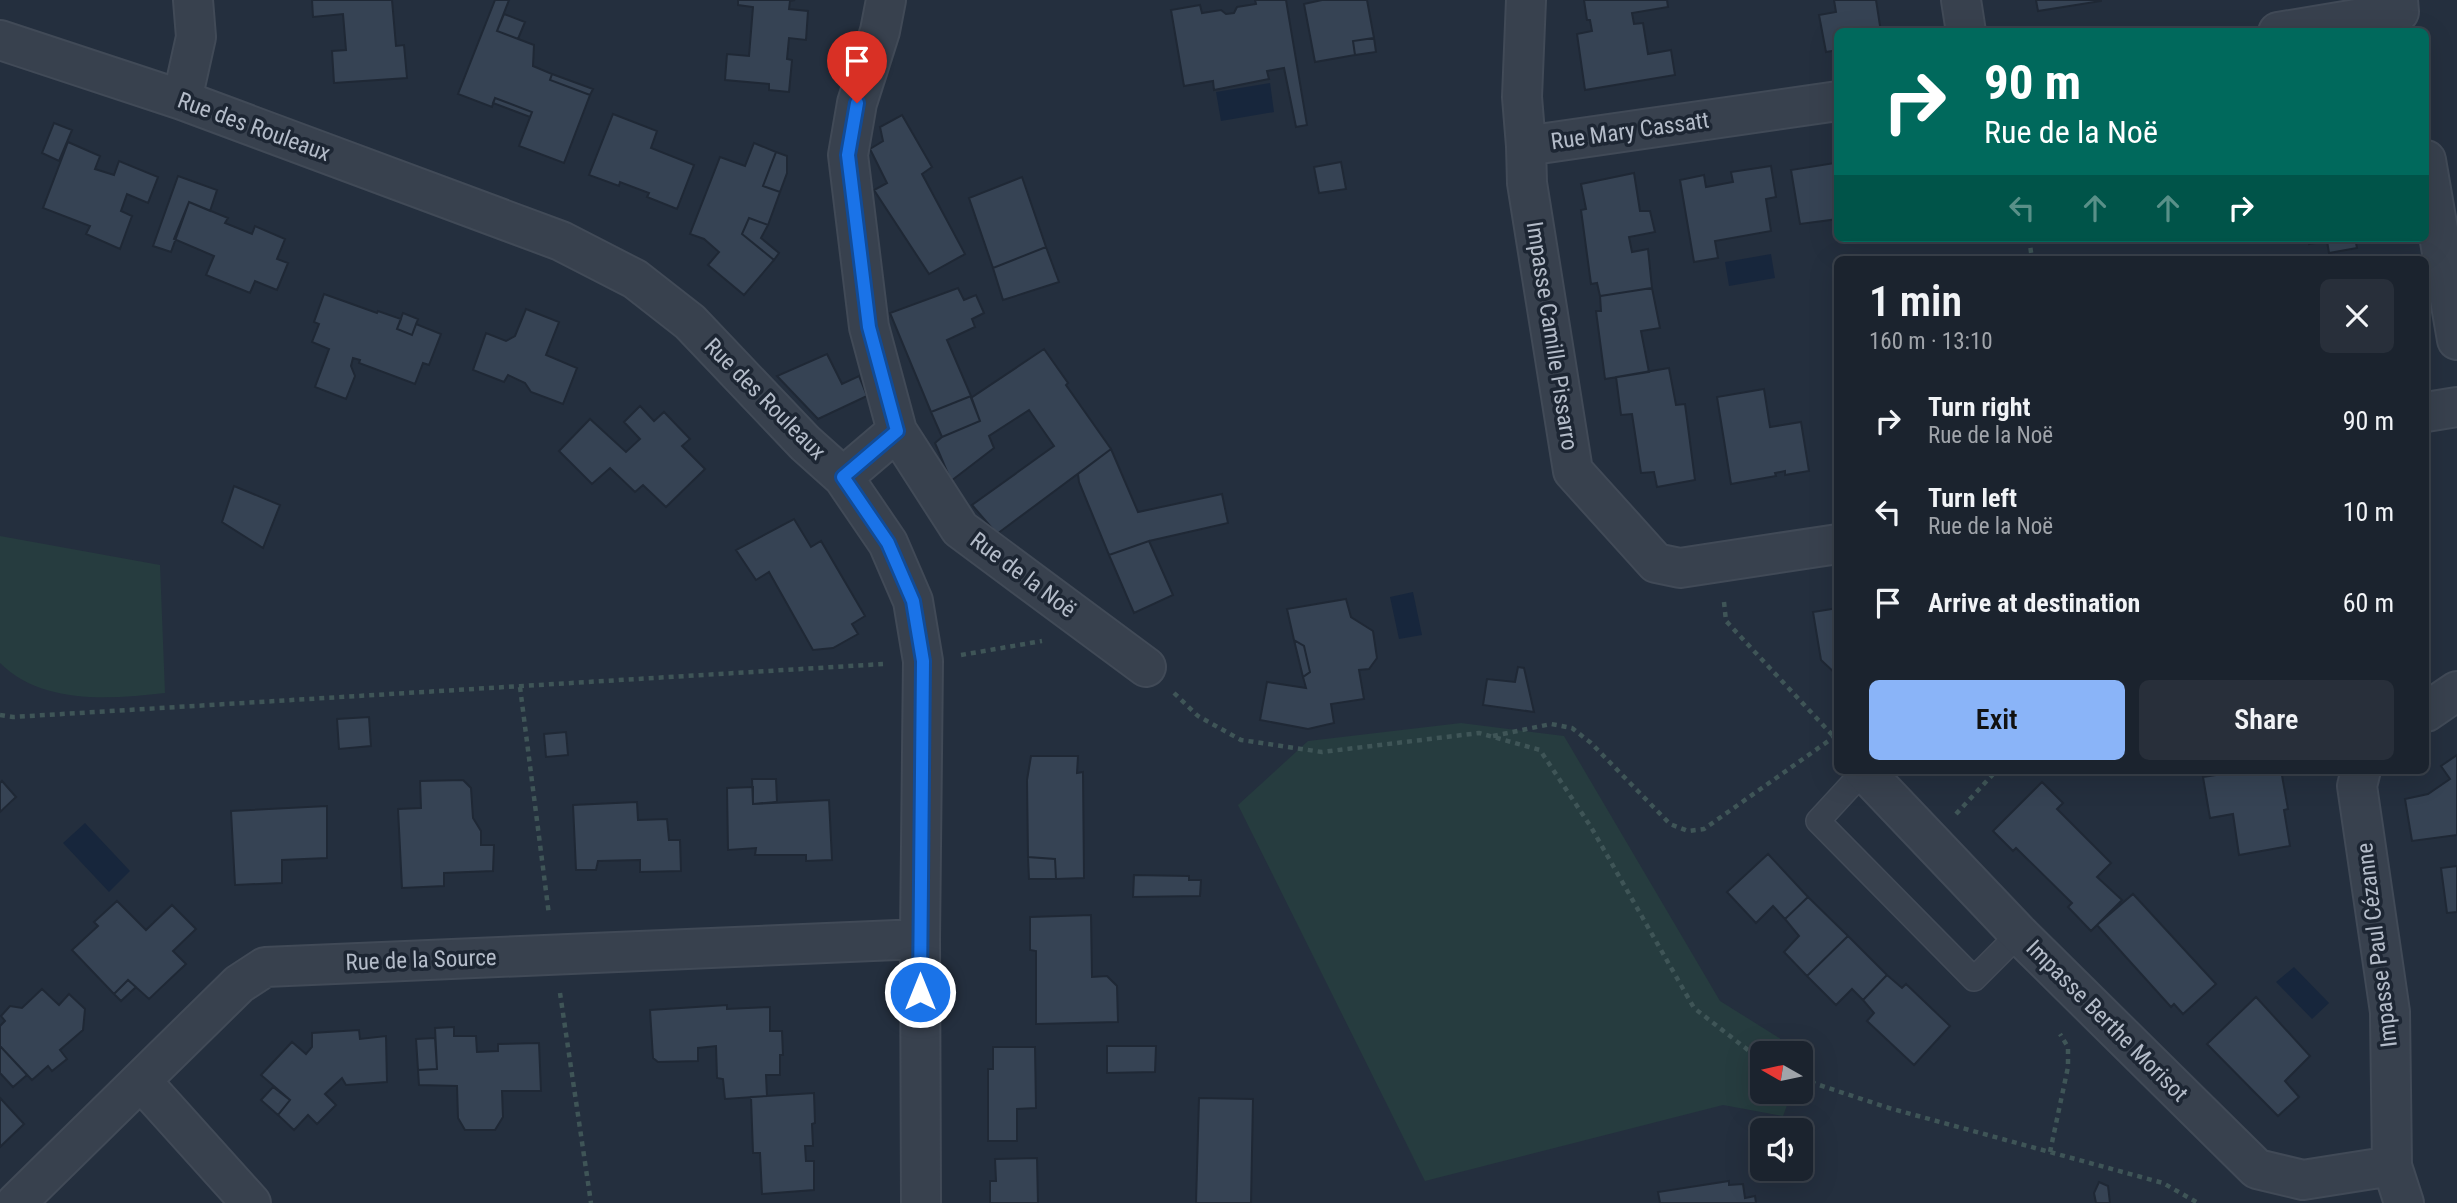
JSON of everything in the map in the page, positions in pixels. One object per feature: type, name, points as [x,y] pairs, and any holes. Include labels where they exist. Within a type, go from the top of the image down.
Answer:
[{"type":"street","points":[[183,100],[196,37],[193,0]]},
{"type":"street","name":"Rue de la Noë","points":[[886,0],[880,31],[857,103],[848,155],[869,327],[897,431],[960,529],[1146,667]]},
{"type":"street","name":"Rue Mary Cassatt","points":[[1526,0],[1522,97],[1525,146],[1834,102]]},
{"type":"street","points":[[1961,0],[1965,28]]},
{"type":"street","points":[[2304,28],[2400,14]]},
{"type":"street","name":"Rue des Rouleaux","points":[[0,40],[183,100],[561,241],[635,279],[690,323],[805,443],[843,477],[888,543],[913,601],[923,661],[920,939],[922,1203]]},
{"type":"street","name":"Impasse Camille Pissarro","points":[[1525,146],[1527,183],[1573,471],[1656,563],[1680,568],[1834,545]]},
{"type":"street","points":[[2429,177],[2457,340]]},
{"type":"street","points":[[2429,412],[2457,407]]},
{"type":"street","points":[[843,477],[897,431]]},
{"type":"street","points":[[2429,710],[2457,691]]},
{"type":"street","name":"Impasse Berthe Morisot","points":[[1867,774],[2019,934],[2257,1170],[2303,1180],[2392,1166]]},
{"type":"street","name":"Impasse Paul Cézanne","points":[[2360,774],[2357,786],[2390,1012],[2392,1166],[2404,1203]]},
{"type":"street","name":"Rue de la Source","points":[[16,1203],[239,984],[265,967],[920,939]]},
{"type":"street","points":[[142,1082],[251,1203]]},
{"type":"lane","points":[[1861,774],[1818,821],[1974,979],[2019,934]]},
{"type":"path","points":[[1720,563],[1726,621],[1834,737]]},
{"type":"path","points":[[0,715],[26,716],[923,661],[1099,632]]},
{"type":"path","points":[[1146,667],[1198,716],[1241,740],[1322,752],[1479,733],[1541,750],[1591,828],[1694,1008],[1750,1052]]},
{"type":"path","points":[[1491,737],[1551,724],[1572,728],[1591,743],[1670,824],[1688,831],[1704,829],[1834,740]]},
{"type":"path","points":[[1932,840],[1993,774]]},
{"type":"path","points":[[2050,1152],[2068,1067],[2068,1047],[2059,1032]]},
{"type":"path","points":[[1813,1083],[1889,1108],[2163,1183],[2198,1203]]},
{"type":"green space","points":[[0,536],[160,565],[165,693],[100,697],[56,693],[17,677],[0,663]]},
{"type":"green space","points":[[1461,723],[1564,736],[1720,1001],[1784,1041],[1750,1041],[1750,1104],[1788,1104],[1783,1116],[1723,1105],[1425,1181],[1238,805],[1308,741]]},
{"type":"water","points":[[1270,83],[1274,112],[1221,121],[1216,92]]},
{"type":"water","points":[[1771,254],[1775,278],[1729,286],[1725,262]]},
{"type":"water","points":[[1413,592],[1422,635],[1399,639],[1390,597]]},
{"type":"water","points":[[85,823],[130,871],[109,892],[63,843]]},
{"type":"water","points":[[2294,967],[2329,1003],[2312,1019],[2276,982]]},
{"type":"building","points":[[312,0],[392,0],[396,46],[404,45],[407,78],[334,83],[332,51],[346,50],[343,14],[313,17]]},
{"type":"building","points":[[495,0],[509,0],[497,31],[534,45],[533,66],[552,74],[550,80],[590,95],[564,163],[519,146],[532,112],[495,98],[492,107],[458,94]]},
{"type":"building","points":[[738,0],[795,0],[790,1],[789,9],[808,11],[806,40],[789,38],[787,59],[792,60],[789,92],[769,90],[769,84],[725,80],[727,54],[749,56],[753,7],[738,5]]},
{"type":"building","points":[[1255,0],[1286,0],[1307,125],[1296,127],[1284,68],[1267,71],[1269,79],[1214,90],[1213,81],[1184,86],[1171,10],[1200,5],[1202,13],[1221,10],[1226,14],[1234,13],[1237,7],[1256,4]]},
{"type":"building","points":[[1322,0],[1367,0],[1374,38],[1353,41],[1355,55],[1315,62],[1304,4]]},
{"type":"building","points":[[1584,0],[1667,0],[1668,7],[1632,13],[1634,24],[1643,23],[1648,54],[1671,50],[1675,75],[1585,90],[1577,34],[1592,31]]},
{"type":"building","points":[[1834,0],[1876,0],[1880,28],[1834,28],[1834,51],[1826,52],[1819,15],[1836,12]]},
{"type":"building","points":[[2036,0],[2101,0],[2101,1],[2038,11]]},
{"type":"building","points":[[504,14],[525,22],[518,39],[497,31]]},
{"type":"building","points":[[1374,38],[1376,52],[1355,55],[1353,41]]},
{"type":"building","points":[[552,74],[593,89],[590,95],[550,80]]},
{"type":"building","points":[[495,98],[532,112],[530,117],[493,103]]},
{"type":"building","points":[[613,114],[657,131],[651,148],[694,165],[677,209],[647,197],[649,193],[620,182],[619,186],[589,175]]},
{"type":"building","points":[[902,115],[932,167],[922,174],[965,254],[929,274],[874,190],[887,183],[870,149],[883,141],[880,127]]},
{"type":"building","points":[[54,123],[72,130],[59,161],[42,153]]},
{"type":"building","points":[[68,142],[100,156],[95,169],[114,175],[119,161],[158,177],[148,203],[127,194],[121,211],[132,216],[120,249],[86,234],[90,226],[43,208]]},
{"type":"building","points":[[754,143],[776,152],[763,186],[780,192],[768,225],[749,218],[742,234],[774,260],[744,295],[708,265],[719,252],[704,239],[690,234],[720,157],[745,166]]},
{"type":"building","points":[[776,152],[787,156],[787,173],[780,192],[763,186]]},
{"type":"building","points":[[1341,162],[1346,189],[1319,193],[1314,167]]},
{"type":"building","points":[[1834,163],[1834,220],[1800,224],[1791,170]]},
{"type":"building","points":[[1771,166],[1776,197],[1766,199],[1771,231],[1715,241],[1718,258],[1694,262],[1680,180],[1704,175],[1706,187],[1733,182],[1731,172]]},
{"type":"building","points":[[1634,173],[1640,211],[1650,211],[1655,232],[1629,237],[1632,252],[1648,249],[1652,288],[1600,296],[1597,283],[1591,284],[1581,210],[1586,209],[1581,184]]},
{"type":"building","points":[[178,176],[217,190],[210,211],[189,202],[171,252],[153,246]]},
{"type":"building","points":[[1022,177],[1046,247],[993,268],[969,198]]},
{"type":"building","points":[[189,202],[228,218],[225,223],[252,234],[255,226],[285,239],[277,259],[288,263],[277,290],[255,281],[250,293],[206,275],[214,256],[174,239]]},
{"type":"building","points":[[749,218],[768,225],[761,238],[779,253],[774,260],[742,234]]},
{"type":"building","points":[[2327,242],[2356,242],[2357,248],[2329,253]]},
{"type":"building","points":[[1046,247],[1059,282],[1003,300],[993,268]]},
{"type":"building","points":[[958,288],[964,300],[976,295],[984,313],[972,319],[975,327],[947,340],[971,396],[931,412],[890,313]]},
{"type":"building","points":[[1652,288],[1660,328],[1641,331],[1649,372],[1605,379],[1596,311],[1601,311],[1600,296]]},
{"type":"building","points":[[324,294],[401,319],[397,329],[412,335],[416,324],[441,334],[429,365],[423,363],[415,384],[359,363],[360,360],[353,358],[351,366],[355,376],[346,399],[315,387],[329,349],[312,342],[319,324],[314,322]]},
{"type":"building","points":[[526,309],[559,322],[546,355],[577,368],[563,404],[531,392],[525,383],[508,375],[504,382],[473,370],[486,333],[506,341],[515,336]]},
{"type":"building","points":[[403,313],[418,319],[412,335],[397,329]]},
{"type":"building","points":[[1044,349],[1111,449],[997,534],[972,505],[1054,446],[1029,410],[989,436],[994,448],[951,481],[935,443],[942,437],[980,421],[971,398]]},
{"type":"building","points":[[827,354],[842,384],[859,376],[867,396],[818,419],[777,376]]},
{"type":"building","points":[[1669,368],[1676,405],[1685,404],[1695,480],[1657,487],[1654,472],[1641,473],[1632,414],[1621,415],[1616,377]]},
{"type":"building","points":[[1764,389],[1770,427],[1801,422],[1809,471],[1785,475],[1785,471],[1775,473],[1776,476],[1731,484],[1717,397]]},
{"type":"building","points":[[971,396],[980,421],[942,437],[931,412]]},
{"type":"building","points":[[640,406],[654,421],[664,412],[690,439],[682,446],[705,469],[666,507],[643,485],[635,492],[610,468],[592,484],[559,451],[590,419],[626,452],[640,439],[624,422]]},
{"type":"building","points":[[1111,449],[1138,512],[1222,494],[1228,523],[1149,541],[1109,555],[1078,474]]},
{"type":"building","points":[[234,486],[280,505],[263,548],[222,522]]},
{"type":"building","points":[[794,519],[811,547],[821,541],[865,616],[852,624],[858,634],[833,648],[813,650],[769,572],[756,580],[736,550]]},
{"type":"building","points":[[1149,541],[1173,595],[1134,613],[1109,555]]},
{"type":"building","points":[[1346,599],[1351,617],[1373,631],[1377,658],[1369,669],[1359,670],[1364,699],[1331,704],[1334,723],[1308,729],[1260,720],[1267,682],[1306,688],[1303,677],[1310,672],[1304,646],[1294,640],[1287,609]]},
{"type":"building","points":[[1834,609],[1834,672],[1821,660],[1813,612]]},
{"type":"building","points":[[1294,640],[1304,646],[1310,672],[1303,677]]},
{"type":"building","points":[[1518,667],[1524,668],[1534,712],[1483,705],[1487,679],[1515,682]]},
{"type":"building","points":[[369,717],[371,746],[339,749],[337,719]]},
{"type":"building","points":[[566,732],[568,755],[546,757],[544,734]]},
{"type":"building","points":[[2457,755],[2457,835],[2412,841],[2405,799],[2428,794],[2450,779],[2441,766]]},
{"type":"building","points":[[1031,756],[1078,756],[1077,773],[1083,772],[1084,878],[1056,879],[1055,859],[1028,857],[1027,780]]},
{"type":"building","points":[[2222,774],[2282,774],[2288,809],[2284,810],[2290,846],[2239,855],[2233,814],[2210,818],[2203,777]]},
{"type":"building","points":[[752,779],[776,779],[777,802],[753,804]]},
{"type":"building","points":[[463,780],[471,788],[473,818],[481,831],[481,845],[494,845],[493,871],[444,873],[444,886],[402,888],[398,809],[421,808],[420,781]]},
{"type":"building","points":[[2,781],[16,797],[0,812],[0,783]]},
{"type":"building","points":[[2042,782],[2063,803],[2057,809],[2111,863],[2097,877],[2122,900],[2091,931],[2068,907],[2072,903],[2016,848],[2013,851],[1993,831]]},
{"type":"building","points":[[753,787],[753,804],[829,800],[832,860],[806,861],[806,855],[755,855],[756,848],[728,850],[727,788]]},
{"type":"building","points":[[637,802],[638,820],[667,819],[669,840],[680,840],[681,871],[640,872],[640,860],[598,861],[596,870],[576,870],[573,805]]},
{"type":"building","points":[[327,806],[327,858],[282,860],[282,883],[235,885],[231,811]]},
{"type":"building","points":[[1768,854],[1808,897],[1785,919],[1773,906],[1756,923],[1727,892]]},
{"type":"building","points":[[1028,857],[1055,859],[1056,879],[1029,879]]},
{"type":"building","points":[[2457,866],[2457,912],[2447,913],[2441,868]]},
{"type":"building","points":[[1134,875],[1189,876],[1189,880],[1201,880],[1200,896],[1133,897]]},
{"type":"building","points":[[2133,894],[2216,984],[2183,1014],[2174,1004],[2171,1007],[2097,925]]},
{"type":"building","points":[[1808,897],[1848,936],[1807,976],[1784,952],[1799,936],[1785,919]]},
{"type":"building","points":[[117,901],[146,930],[172,905],[196,929],[173,951],[186,964],[149,999],[128,980],[114,994],[72,950],[98,926],[94,922]]},
{"type":"building","points":[[1091,915],[1092,977],[1107,976],[1117,986],[1118,1022],[1036,1024],[1036,951],[1030,950],[1030,917]]},
{"type":"building","points":[[1848,936],[1887,975],[1863,1000],[1852,989],[1836,1005],[1807,976]]},
{"type":"building","points":[[1887,975],[1902,988],[1906,984],[1950,1026],[1914,1065],[1867,1021],[1874,1013],[1863,1000]]},
{"type":"building","points":[[128,980],[136,987],[121,1001],[114,994]]},
{"type":"building","points":[[42,989],[59,1005],[69,994],[85,1009],[83,1030],[60,1050],[67,1059],[52,1071],[48,1066],[32,1080],[0,1046],[0,1026],[5,1021],[1,1016],[10,1006],[22,1008]]},
{"type":"building","points":[[2256,997],[2310,1056],[2285,1081],[2299,1097],[2278,1116],[2207,1044]]},
{"type":"building","points":[[727,1005],[727,1009],[770,1007],[770,1031],[782,1031],[780,1075],[766,1075],[767,1096],[725,1099],[723,1079],[717,1078],[716,1046],[698,1048],[698,1061],[658,1062],[653,1058],[650,1010]]},
{"type":"building","points":[[454,1027],[454,1036],[476,1036],[477,1052],[498,1051],[498,1044],[539,1043],[541,1091],[502,1091],[503,1117],[495,1130],[465,1130],[458,1118],[457,1086],[419,1085],[418,1070],[437,1069],[435,1028]]},
{"type":"building","points":[[359,1030],[360,1039],[386,1036],[387,1082],[346,1085],[342,1078],[325,1094],[336,1105],[317,1124],[308,1115],[294,1130],[278,1115],[290,1100],[261,1075],[292,1042],[306,1054],[312,1047],[312,1033]]},
{"type":"building","points":[[435,1038],[437,1069],[418,1070],[416,1039]]},
{"type":"building","points":[[0,1046],[27,1075],[13,1087],[0,1073]]},
{"type":"building","points":[[1107,1046],[1156,1046],[1155,1072],[1107,1073]]},
{"type":"building","points":[[993,1047],[1035,1047],[1036,1108],[1017,1109],[1017,1141],[988,1141],[988,1069],[993,1069]]},
{"type":"building","points":[[273,1087],[290,1100],[278,1115],[261,1100]]},
{"type":"building","points":[[814,1093],[813,1146],[805,1146],[806,1161],[814,1161],[814,1190],[762,1194],[760,1153],[753,1153],[751,1097]]},
{"type":"building","points":[[0,1098],[24,1124],[0,1147]]},
{"type":"building","points":[[1199,1098],[1253,1099],[1251,1203],[1196,1203]]},
{"type":"building","points":[[1037,1158],[1038,1203],[990,1203],[990,1181],[996,1181],[995,1159]]},
{"type":"building","points":[[1729,1181],[1729,1185],[1743,1184],[1745,1198],[1755,1196],[1756,1203],[1660,1203],[1658,1192]]},
{"type":"building","points":[[2099,1182],[2108,1186],[2110,1203],[2096,1203],[2094,1193]]},
{"type":"route","points":[[857,103],[848,155],[869,327],[897,431],[843,477],[888,543],[913,601],[923,661],[920,992]]}]
